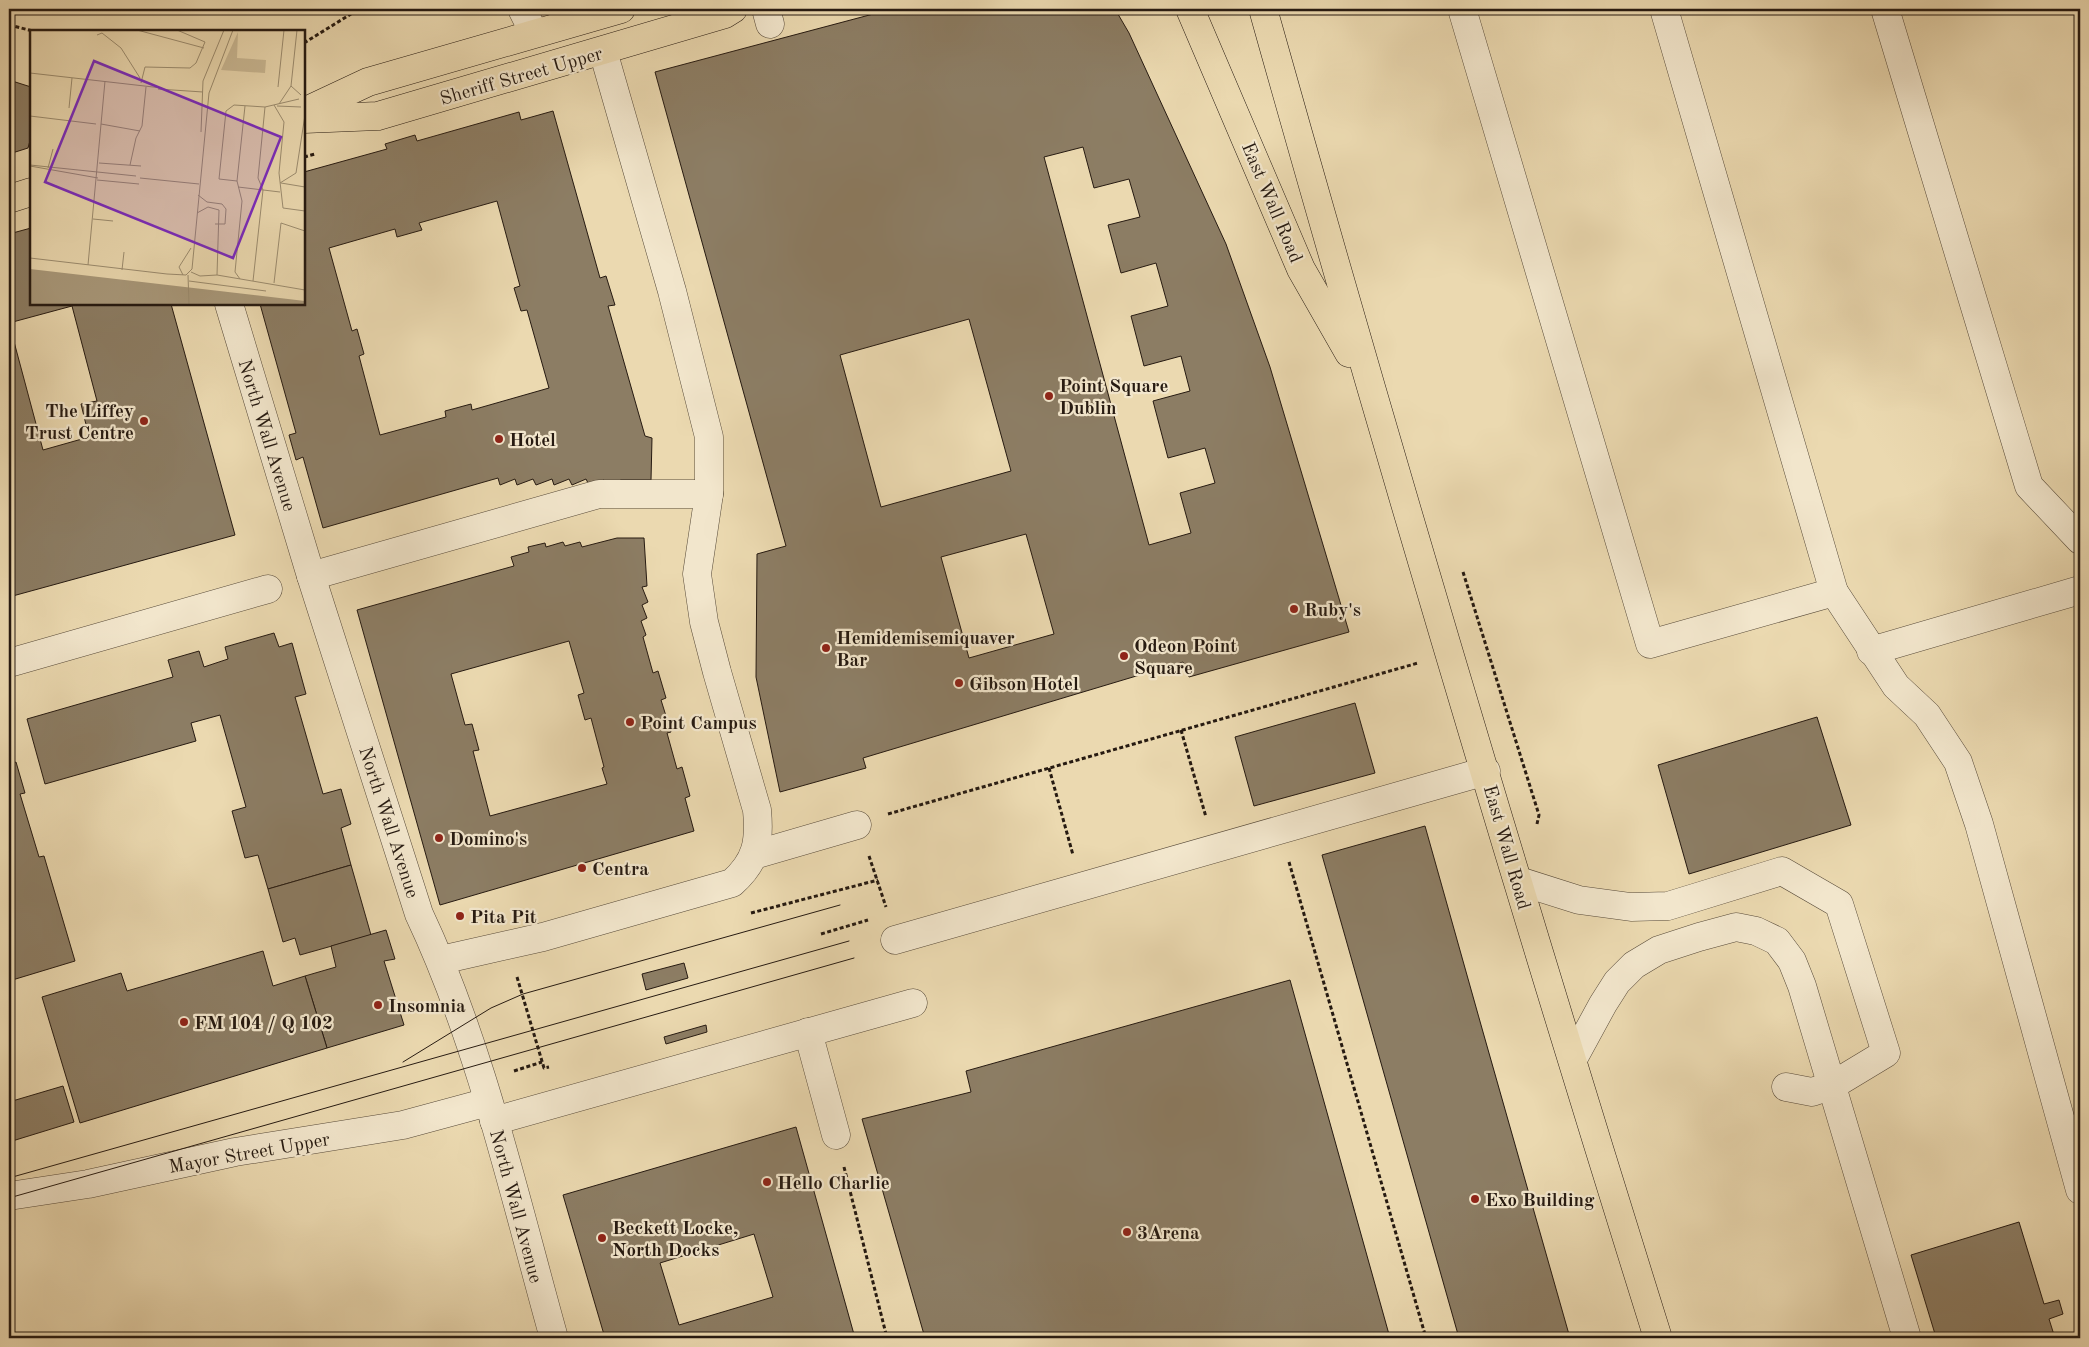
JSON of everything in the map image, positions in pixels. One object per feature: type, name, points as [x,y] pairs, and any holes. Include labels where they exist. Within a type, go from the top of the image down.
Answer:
[{"type":"main road","name":"Sheriff Street Upper","points":[[305,112],[368,82],[528,21],[621,9]]},
{"type":"main road","name":"Sheriff Street Upper","points":[[305,119],[378,116],[603,51],[725,14],[734,9]]},
{"type":"main road","name":"East Wall Road","points":[[1190,9],[1301,270],[1370,389]]},
{"type":"main road","name":"East Wall Road","points":[[1263,9],[1370,389],[1658,1338]]},
{"type":"main road","points":[[9,199],[30,192]]},
{"type":"main road","name":"East Wall Road","points":[[1647,1304],[1650,1338]]},
{"type":"street","points":[[1462,9],[1650,644],[1834,592]]},
{"type":"street","points":[[1664,9],[1834,592],[1871,651],[1896,686],[1927,715],[1958,762],[1979,824],[2080,1190]]},
{"type":"street","points":[[1885,9],[2029,486],[2080,540]]},
{"type":"street","points":[[441,960],[543,938],[732,883],[746,871],[754,855],[759,833],[757,810],[704,622],[697,574],[709,494],[709,437],[672,292],[603,51]]},
{"type":"street","name":"North Wall Avenue","points":[[229,305],[311,576],[419,914],[441,960],[491,1112],[554,1338]]},
{"type":"street","points":[[311,576],[599,494],[709,494]]},
{"type":"street","points":[[9,663],[268,589]]},
{"type":"street","points":[[1871,651],[2080,590]]},
{"type":"street","points":[[895,940],[1486,771]]},
{"type":"street","points":[[754,855],[857,825]]},
{"type":"street","points":[[1519,881],[1579,900],[1631,907],[1668,906],[1782,871],[1839,904],[1886,1053],[1833,1085],[1812,1092],[1786,1087]]},
{"type":"street","points":[[1573,1060],[1617,982],[1634,965],[1659,950],[1736,927],[1756,930],[1777,941],[1792,961],[1833,1085],[1907,1338]]},
{"type":"street","name":"Mayor Street Upper","points":[[9,1196],[88,1184],[244,1150],[491,1112],[808,1032],[912,1003]]},
{"type":"street","points":[[808,1032],[836,1135]]},
{"type":"path","points":[[305,42],[359,9]]},
{"type":"path","points":[[9,25],[30,30]]},
{"type":"path","points":[[857,825],[907,808],[1450,653]]},
{"type":"path","points":[[1181,730],[1215,849]]},
{"type":"path","points":[[1049,768],[1082,887]]},
{"type":"path","points":[[1280,831],[1426,1338]]},
{"type":"path","points":[[821,934],[872,919]]},
{"type":"path","points":[[516,973],[544,1068],[549,1067]]},
{"type":"path","points":[[509,1072],[542,1062]]},
{"type":"path","points":[[836,1135],[886,1334]]},
{"type":"building","name":"Point Square Dublin","points":[[892,9],[1115,9],[1129,33],[1226,244],[1270,367],[1349,632],[1189,677],[1183,662],[863,758],[866,768],[780,792],[756,677],[757,554],[786,546],[655,72]],"holes":[[[1083,147],[1094,188],[1129,179],[1140,217],[1108,225],[1121,273],[1156,263],[1168,306],[1131,316],[1144,366],[1181,356],[1190,391],[1153,401],[1168,458],[1205,448],[1215,483],[1180,493],[1191,533],[1149,545],[1044,157]],[[969,319],[1011,471],[881,507],[840,355]],[[1026,534],[1054,634],[969,658],[941,557]]]},
{"type":"building","points":[[9,80],[30,87],[30,141],[28,148],[9,154]]},
{"type":"building","points":[[553,111],[600,278],[606,276],[615,305],[608,306],[645,436],[652,438],[651,480],[621,480],[607,485],[604,480],[589,485],[586,479],[572,485],[569,479],[554,485],[552,479],[536,485],[533,479],[517,485],[515,479],[500,485],[498,478],[323,528],[303,457],[296,460],[289,435],[296,433],[260,305],[305,305],[305,172],[387,149],[385,144],[415,135],[417,141],[519,112],[521,120]],"holes":[[[497,201],[520,286],[514,288],[521,311],[527,310],[549,388],[472,410],[471,404],[445,411],[446,417],[380,435],[359,356],[364,354],[357,329],[352,331],[329,248],[395,229],[397,237],[422,230],[419,223]]]},
{"type":"building","name":"The Liffey Trust Centre","points":[[30,228],[30,305],[171,305],[235,535],[9,597],[9,234]],"holes":[[[72,306],[97,401],[81,404],[89,437],[43,450],[9,323]]]},
{"type":"building","name":"Point Campus","points":[[617,538],[644,538],[647,586],[642,587],[648,602],[642,605],[647,618],[641,621],[646,635],[643,637],[653,673],[658,671],[666,698],[661,700],[671,732],[667,733],[677,769],[682,767],[690,796],[685,798],[694,831],[440,905],[357,610],[514,566],[511,557],[529,552],[528,547],[545,543],[546,547],[563,542],[565,546],[580,542],[582,547]],"holes":[[[569,641],[584,693],[578,695],[585,720],[591,718],[607,784],[490,816],[473,751],[479,750],[472,724],[465,725],[451,674]]]},
{"type":"building","points":[[274,633],[279,647],[292,643],[306,694],[295,697],[323,794],[341,789],[351,824],[341,828],[351,865],[268,889],[258,855],[245,858],[232,811],[246,807],[220,715],[191,723],[196,741],[45,784],[27,719],[173,677],[168,660],[199,651],[204,667],[228,659],[225,647]]},
{"type":"building","points":[[1355,703],[1375,773],[1254,806],[1235,737]]},
{"type":"building","points":[[1817,717],[1851,825],[1689,874],[1658,765]]},
{"type":"building","points":[[9,757],[11,764],[16,762],[25,793],[20,794],[39,857],[44,856],[75,961],[9,981]]},
{"type":"building","name":"Exo Building","points":[[1425,826],[1570,1338],[1459,1338],[1322,855]]},
{"type":"building","points":[[351,865],[371,935],[300,955],[295,938],[283,942],[268,889]]},
{"type":"building","points":[[386,930],[395,959],[384,961],[404,1025],[327,1048],[305,976],[336,967],[331,946]]},
{"type":"building","name":"FM 104 / Q 102","points":[[263,951],[273,986],[305,976],[327,1048],[80,1123],[42,997],[121,973],[127,991]]},
{"type":"building","points":[[684,963],[688,978],[646,990],[642,974]]},
{"type":"building","name":"3Arena","points":[[1290,980],[1390,1338],[925,1338],[862,1119],[971,1092],[966,1071]]},
{"type":"building","points":[[706,1025],[707,1032],[666,1044],[664,1037]]},
{"type":"building","points":[[63,1086],[74,1122],[9,1142],[9,1102]]},
{"type":"building","points":[[796,1127],[855,1338],[605,1338],[563,1195]],"holes":[[[754,1234],[773,1297],[679,1325],[660,1263]]]},
{"type":"building","points":[[2019,1222],[2044,1304],[2059,1300],[2063,1314],[2049,1319],[2055,1338],[1922,1338],[1935,1334],[1911,1255]]},
{"type":"tram line","points":[[403,1062],[491,1008],[523,994],[840,905]]},
{"type":"tram line","points":[[9,1178],[849,941]]},
{"type":"tram line","points":[[9,1198],[854,958]]},
{"type":"place","name":"Point Square Dublin","points":[[1049,396]]},
{"type":"place","name":"The Liffey Trust Centre","points":[[144,421]]},
{"type":"place","name":"Hotel","points":[[499,439]]},
{"type":"place","name":"Ruby's","points":[[1294,609]]},
{"type":"place","name":"Hemidemisemiquaver Bar","points":[[826,648]]},
{"type":"place","name":"Odeon Point Square","points":[[1124,656]]},
{"type":"place","name":"Gibson Hotel","points":[[959,683]]},
{"type":"place","name":"Point Campus","points":[[630,722]]},
{"type":"place","name":"Domino's","points":[[439,838]]},
{"type":"place","name":"Centra","points":[[582,868]]},
{"type":"place","name":"Pita Pit","points":[[460,916]]},
{"type":"place","name":"Insomnia","points":[[378,1005]]},
{"type":"place","name":"FM 104 / Q 102","points":[[184,1022]]},
{"type":"place","name":"Hello Charlie","points":[[767,1182]]},
{"type":"place","name":"Exo Building","points":[[1475,1199]]},
{"type":"place","name":"3Arena","points":[[1127,1232]]},
{"type":"place","name":"Beckett Locke, North Docks","points":[[602,1238]]}]
